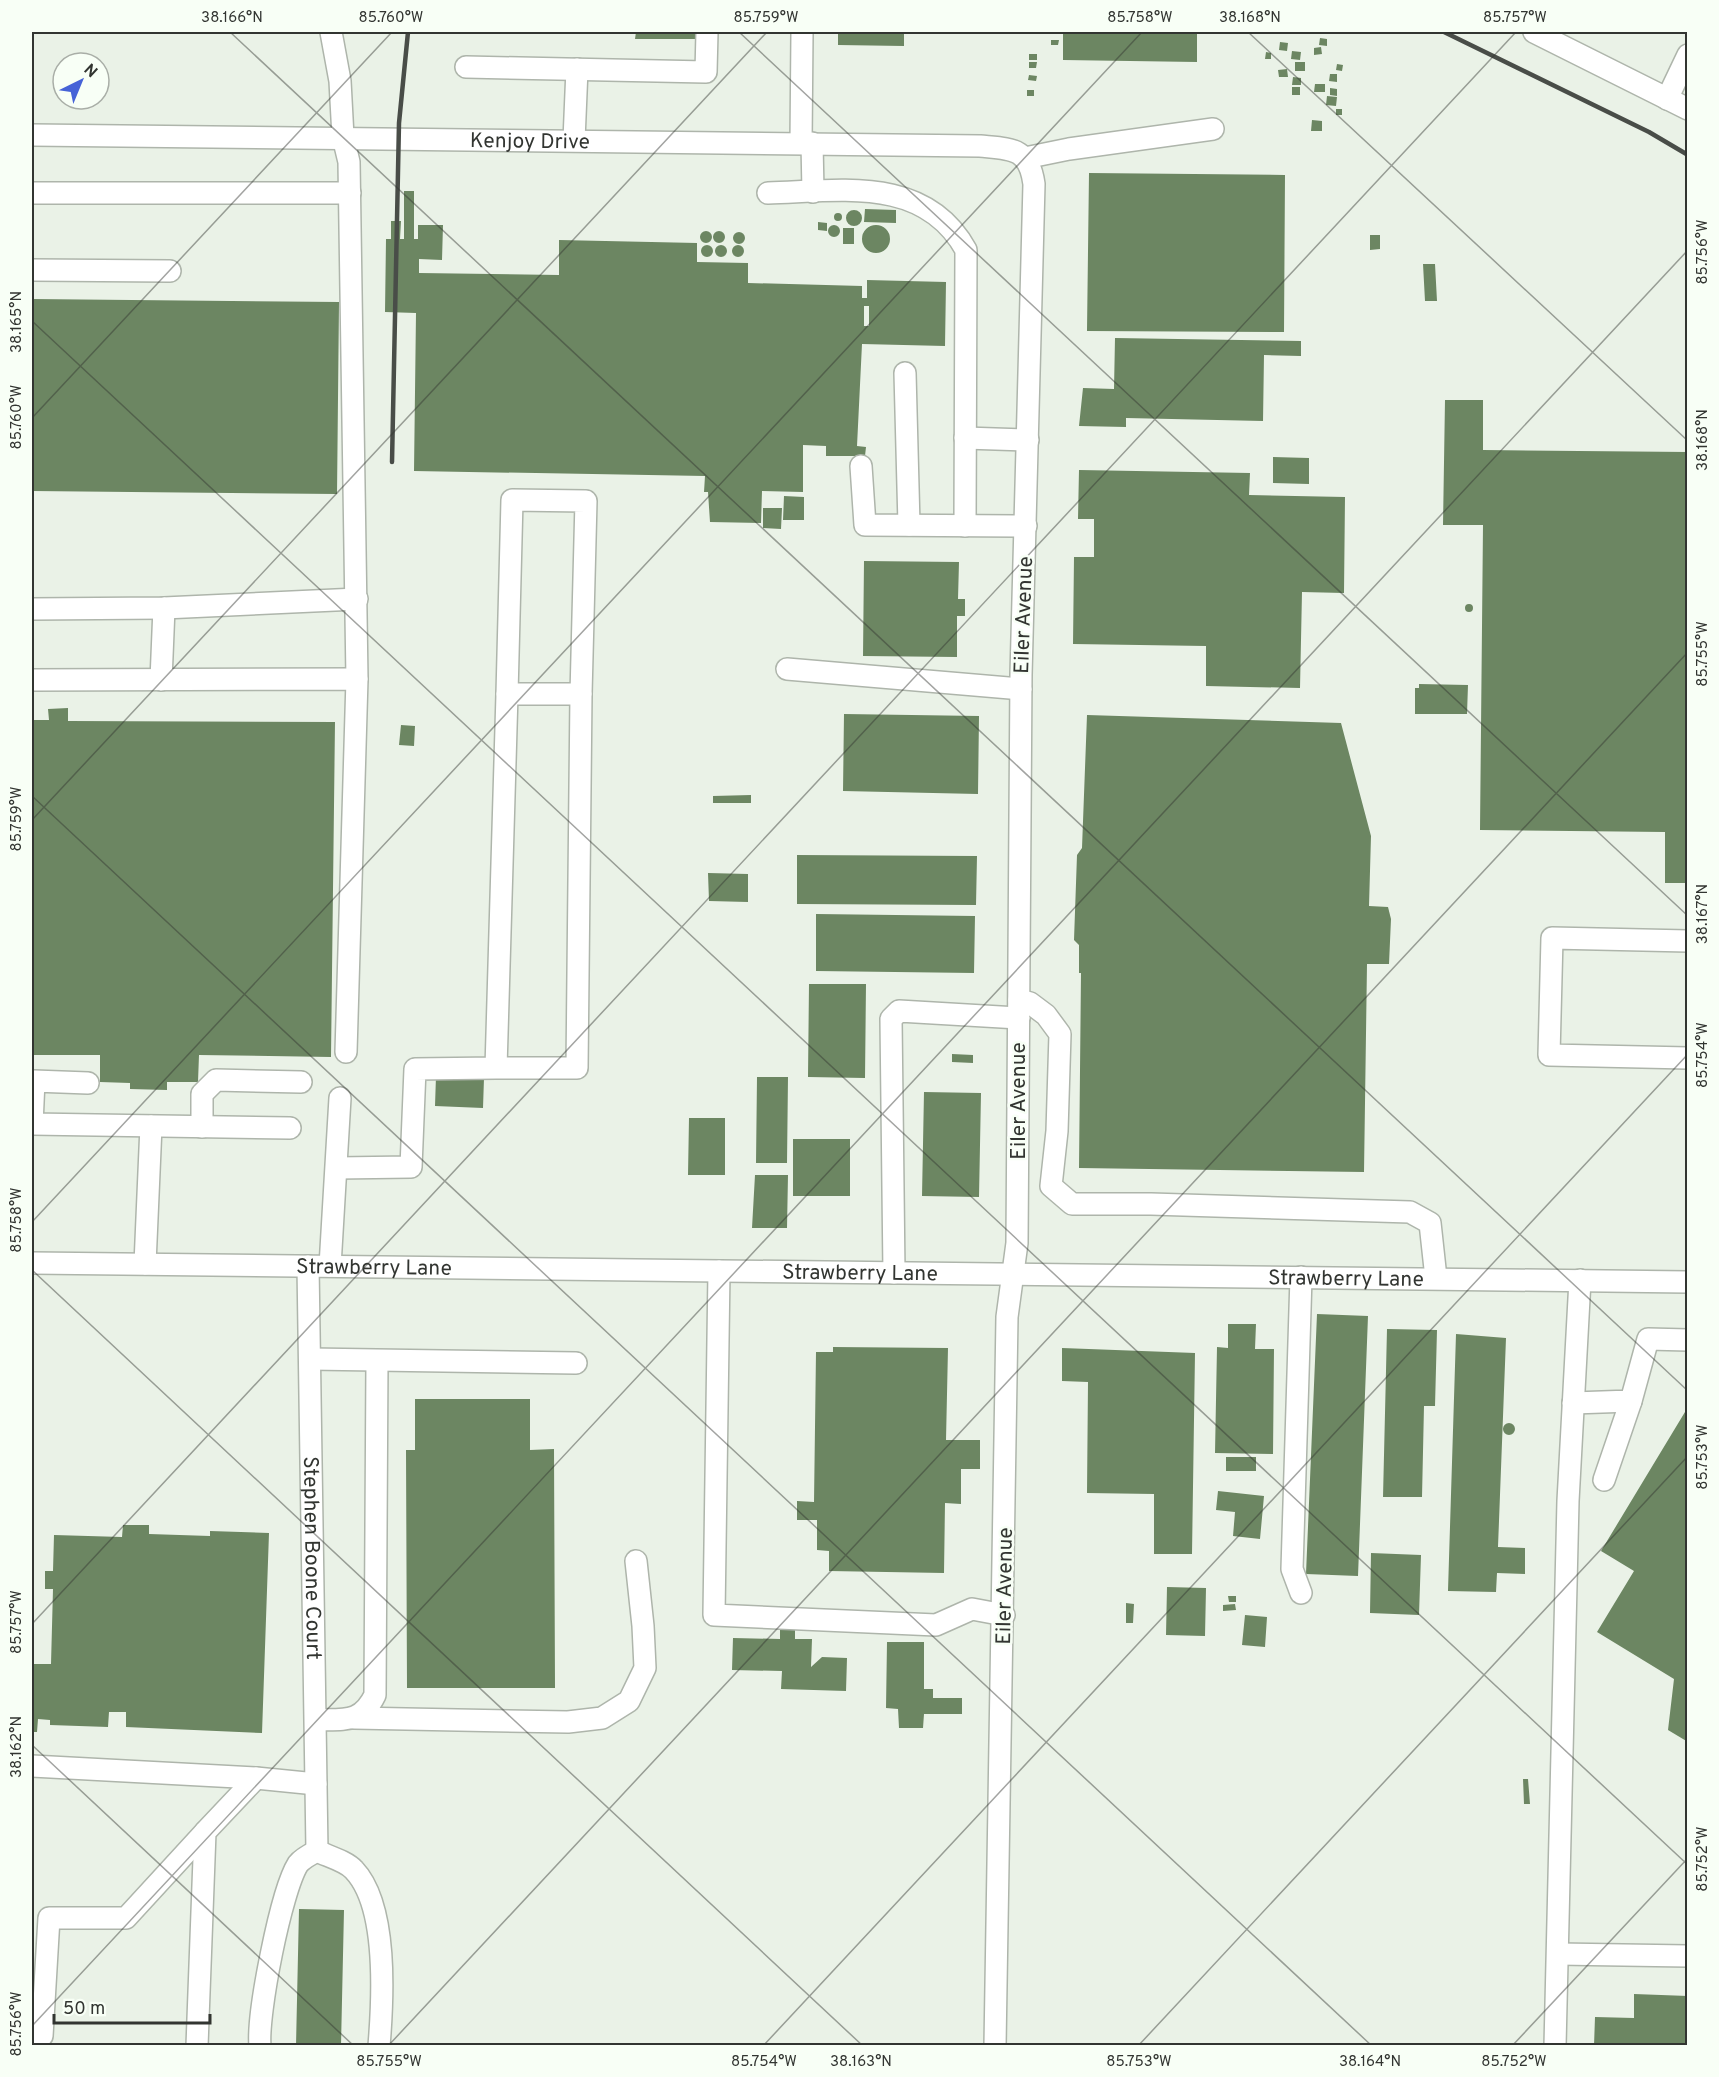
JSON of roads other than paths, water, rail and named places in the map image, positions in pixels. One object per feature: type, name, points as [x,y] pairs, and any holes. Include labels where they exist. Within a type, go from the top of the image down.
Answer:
[{"type":"street","points":[[331,32],[340,81],[343,138],[349,162],[357,599],[357,680],[346,1052]]},
{"type":"street","points":[[466,67],[706,72],[707,32]]},
{"type":"street","points":[[1534,32],[1688,109]]},
{"type":"street","points":[[802,33],[806,143],[813,192]]},
{"type":"street","points":[[1667,99],[1688,55]]},
{"type":"street","points":[[574,140],[577,69]]},
{"type":"street","points":[[1025,158],[1069,149],[1213,129]]},
{"type":"street","name":"Kenjoy Drive","points":[[32,135],[980,146],[1010,149],[1025,158]]},
{"type":"street","name":"Eiler Avenue","points":[[995,2046],[1004,1615],[1007,1317],[1017,1243],[1021,689],[1034,184],[1025,158]]},
{"type":"street","points":[[768,193],[873,190],[911,200],[929,208],[959,238],[966,250],[965,526]]},
{"type":"street","points":[[32,193],[350,194]]},
{"type":"street","points":[[32,270],[170,271]]},
{"type":"street","points":[[905,373],[909,525]]},
{"type":"street","points":[[965,438],[1028,440]]},
{"type":"street","points":[[861,466],[865,525],[1026,526]]},
{"type":"street","points":[[337,1168],[411,1167],[415,1069],[577,1068],[580,694],[586,501],[512,500],[496,1068]]},
{"type":"street","points":[[32,609],[164,608],[357,599]]},
{"type":"street","points":[[161,680],[164,608]]},
{"type":"street","points":[[787,669],[1021,689]]},
{"type":"street","points":[[32,680],[357,680]]},
{"type":"street","points":[[507,694],[580,694]]},
{"type":"street","points":[[1688,941],[1552,938],[1549,1055],[1688,1058]]},
{"type":"street","points":[[894,1273],[891,1019],[899,1011],[1019,1009],[1030,1003],[1046,1016],[1060,1034],[1058,1131],[1051,1186],[1072,1204],[1150,1204],[1410,1212],[1430,1223],[1436,1278]]},
{"type":"street","points":[[202,1127],[202,1094],[216,1080],[301,1082]]},
{"type":"street","points":[[88,1083],[34,1081],[32,1124],[290,1128]]},
{"type":"street","points":[[330,1266],[340,1098]]},
{"type":"street","points":[[145,1264],[151,1126]]},
{"type":"street","name":"Strawberry Lane","points":[[32,1263],[1688,1282]]},
{"type":"street","name":"Stephen Boone Court","points":[[308,1266],[317,1851]]},
{"type":"street","points":[[719,1270],[714,1615],[936,1625],[972,1610],[1004,1615]]},
{"type":"street","points":[[1301,1277],[1292,1569],[1301,1593]]},
{"type":"street","points":[[1555,2046],[1573,1403],[1580,1280]]},
{"type":"street","points":[[1604,1480],[1631,1401],[1648,1339],[1688,1340]]},
{"type":"street","points":[[310,1359],[576,1363]]},
{"type":"street","points":[[354,1718],[368,1710],[375,1695],[376,1360]]},
{"type":"street","points":[[1573,1403],[1631,1401]]},
{"type":"street","points":[[316,1720],[354,1718],[568,1722],[602,1718],[630,1701],[645,1668],[636,1561]]},
{"type":"street","points":[[32,1766],[256,1778],[316,1784]]},
{"type":"street","points":[[42,2036],[49,1918],[126,1918],[256,1778]]},
{"type":"street","points":[[197,2046],[205,1832]]},
{"type":"street","points":[[260,2046],[266,1978],[285,1902],[299,1863],[317,1851],[353,1869],[374,1907],[383,1992],[379,2046]]},
{"type":"street","points":[[1558,1954],[1688,1956]]},
{"type":"railway","points":[[392,462],[399,123],[408,32]]},
{"type":"railway","points":[[1444,32],[1649,132],[1688,155]]}]
